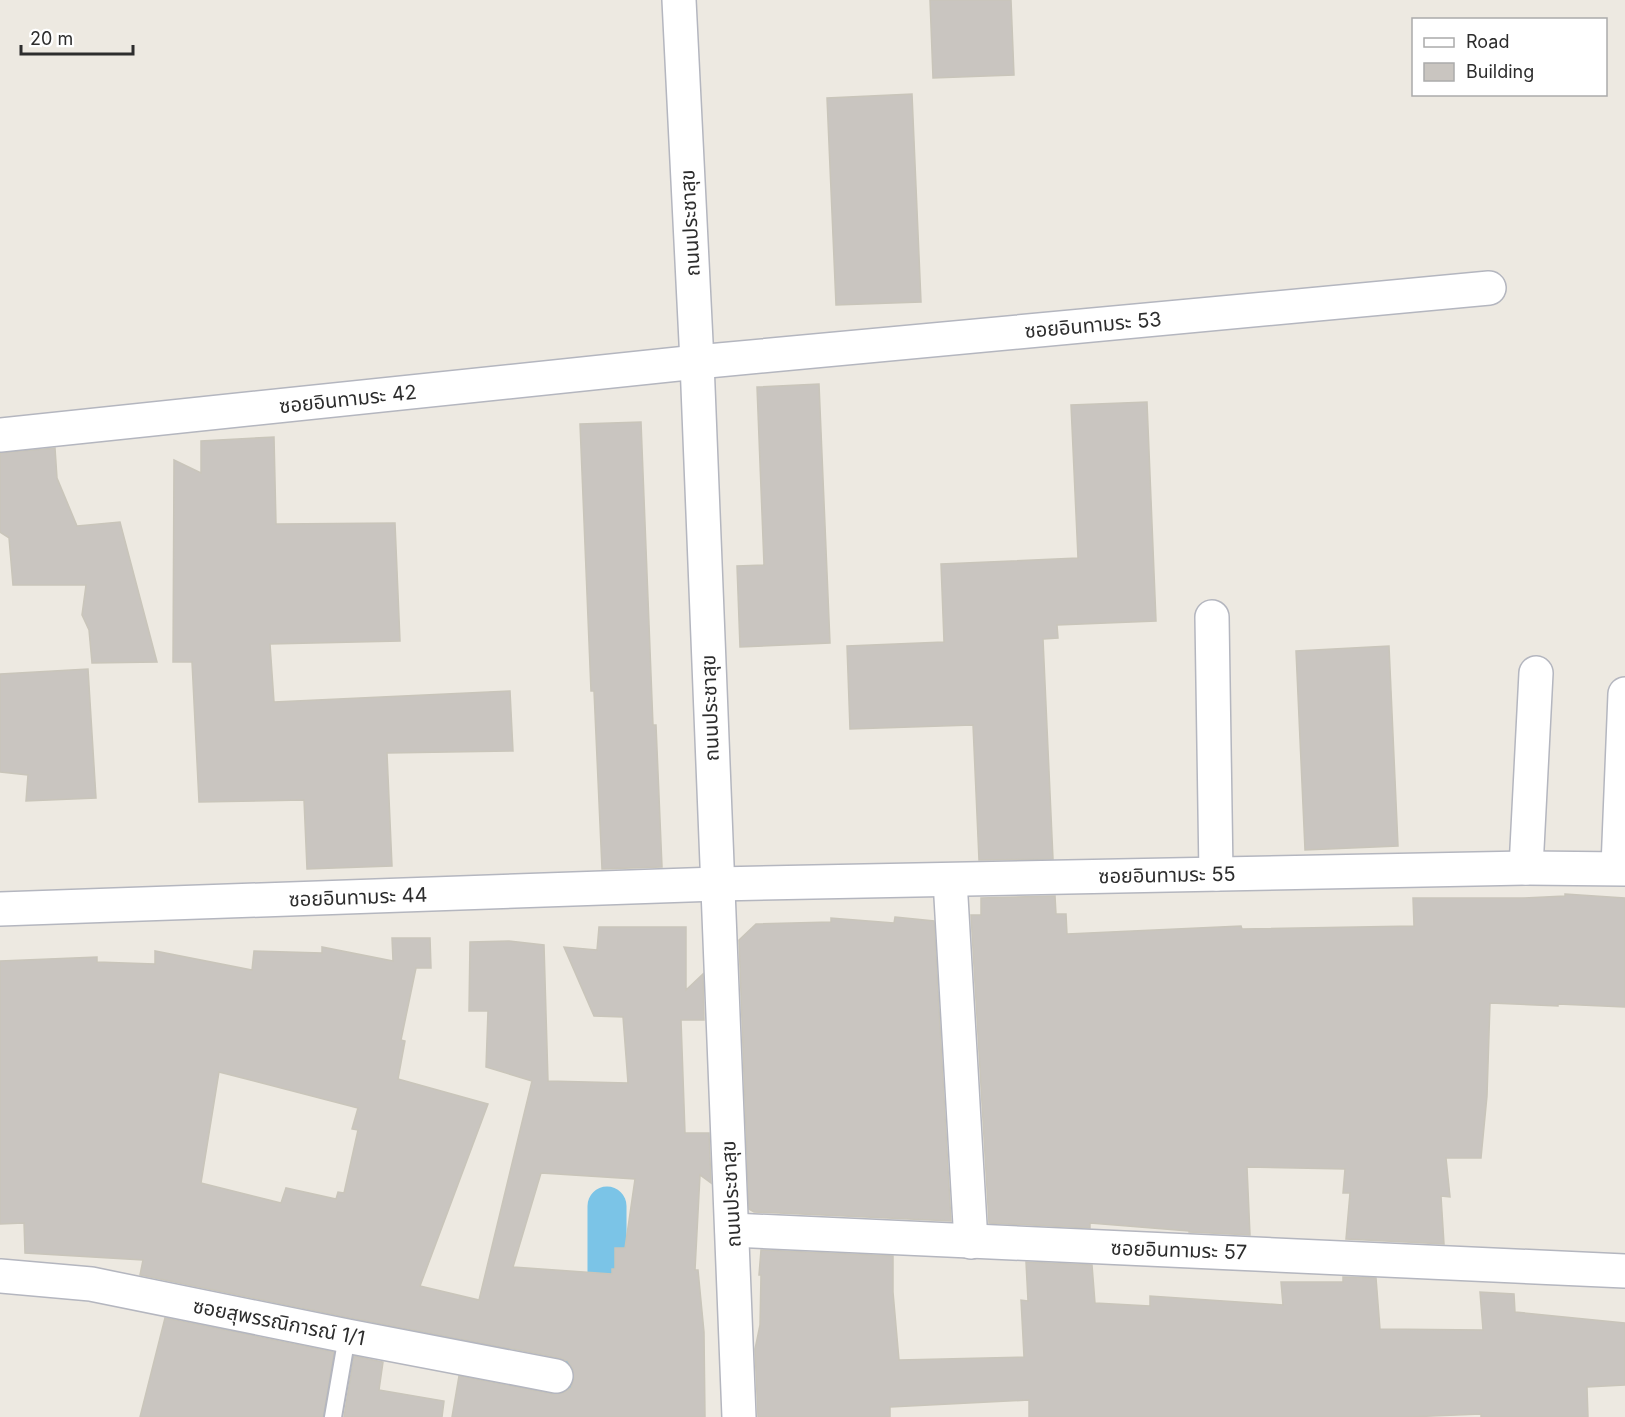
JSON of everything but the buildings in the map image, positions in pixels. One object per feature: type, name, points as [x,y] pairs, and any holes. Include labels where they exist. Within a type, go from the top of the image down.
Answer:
[{"type":"street","name":"ถนนประชาสุข","points":[[679,0],[697,362],[739,1417]]},
{"type":"street","name":"ซอยอินทามระ 53","points":[[697,362],[1489,288]]},
{"type":"street","name":"ซอยอินทามระ 42","points":[[0,435],[697,362]]},
{"type":"street","points":[[1212,617],[1216,874]]},
{"type":"street","points":[[1526,868],[1536,673]]},
{"type":"street","name":"ซอยอินทามระ 55","points":[[717,884],[1621,868],[1625,694]]},
{"type":"street","points":[[950,880],[971,1242]]},
{"type":"street","name":"ซอยอินทามระ 44","points":[[0,909],[717,884]]},
{"type":"street","name":"ซอยอินทามระ 57","points":[[732,1230],[1625,1271]]},
{"type":"street","name":"ซอยสุพรรณิการณ์ 1/1","points":[[0,1276],[91,1284],[556,1376]]},
{"type":"lane","points":[[333,1417],[347,1336]]},
{"type":"waterway","points":[[567,1417],[607,1291],[607,1206]]}]
